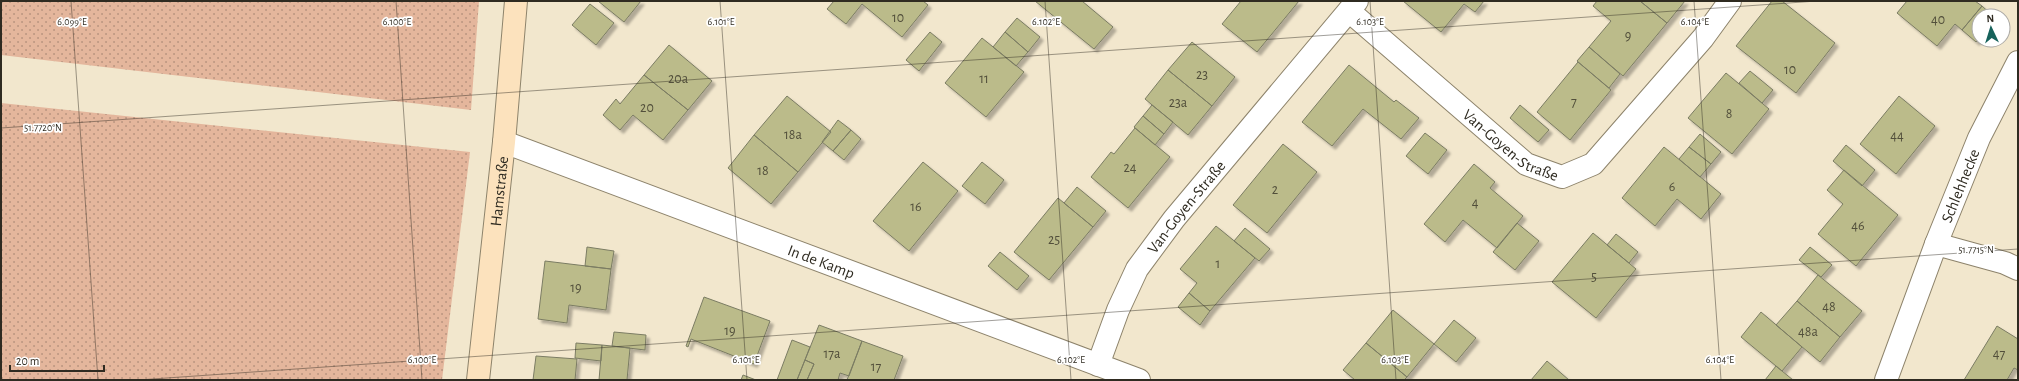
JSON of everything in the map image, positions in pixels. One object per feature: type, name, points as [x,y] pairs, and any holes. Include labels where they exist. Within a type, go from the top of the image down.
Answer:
[{"type":"street","name":"Hamstraße","points":[[478,380],[504,142],[516,1]]},
{"type":"street","name":"Van-Goyen-Straße","points":[[1098,365],[1118,310],[1137,269],[1174,219],[1353,6],[1526,164],[1562,177],[1593,164],[1703,38],[1730,1]]},
{"type":"street","name":"Schlehhecke","points":[[1886,380],[1936,244],[1979,138],[2018,62]]},
{"type":"street","name":"In de Kamp","points":[[504,142],[1139,380]]},
{"type":"street","points":[[1936,244],[2005,263],[2018,269]]},
{"type":"shaded area","points":[[1,1],[479,1],[471,110],[1,55]]},
{"type":"shaded area","points":[[1,103],[470,152],[442,380],[1,380]]},
{"type":"building","points":[[598,1],[641,1],[624,22]]},
{"type":"building","points":[[834,1],[923,1],[928,5],[902,37],[862,4],[846,24],[827,9]]},
{"type":"building","points":[[1035,1],[1082,1],[1113,27],[1094,49]]},
{"type":"building","points":[[1241,1],[1299,1],[1257,52],[1222,24]]},
{"type":"building","points":[[1403,1],[1484,1],[1475,12],[1464,4],[1441,32]]},
{"type":"building","points":[[1597,1],[1640,1],[1667,23],[1623,76],[1589,47],[1611,21],[1593,6]]},
{"type":"building","points":[[1640,1],[1685,1],[1667,23]]},
{"type":"building","points":[[1772,1],[1782,1],[1835,43],[1796,93],[1736,46]]},
{"type":"building","points":[[1907,1],[1975,1],[1982,6],[1980,8],[1971,8],[1971,19],[1962,30],[1955,24],[1937,46],[1897,13]]},
{"type":"building","points":[[590,4],[614,23],[596,45],[572,25]]},
{"type":"building","points":[[1017,18],[1040,37],[1028,52],[1005,32]]},
{"type":"building","points":[[1971,19],[1971,38],[1962,30]]},
{"type":"building","points":[[930,32],[942,42],[919,71],[906,60]]},
{"type":"building","points":[[1005,32],[1028,52],[1016,66],[993,47]]},
{"type":"building","points":[[982,38],[1024,72],[986,117],[945,83]]},
{"type":"building","points":[[1192,42],[1235,77],[1212,106],[1168,70]]},
{"type":"building","points":[[669,45],[712,81],[688,110],[644,75]]},
{"type":"building","points":[[1589,47],[1620,74],[1609,88],[1577,61]]},
{"type":"building","points":[[1578,62],[1611,90],[1570,140],[1537,112]]},
{"type":"building","points":[[1349,65],[1394,102],[1396,100],[1419,118],[1401,139],[1363,109],[1332,146],[1302,122]]},
{"type":"building","points":[[1168,70],[1212,106],[1188,135],[1145,99]]},
{"type":"building","points":[[1750,71],[1773,90],[1762,103],[1739,83]]},
{"type":"building","points":[[1726,73],[1769,109],[1732,154],[1688,118]]},
{"type":"building","points":[[644,75],[688,110],[663,140],[633,115],[620,130],[603,115],[616,99],[620,104]]},
{"type":"building","points":[[787,96],[831,132],[798,172],[754,135]]},
{"type":"building","points":[[1899,96],[1935,126],[1896,174],[1860,144]]},
{"type":"building","points":[[1152,105],[1173,122],[1164,134],[1143,116]]},
{"type":"building","points":[[1520,105],[1549,130],[1538,142],[1510,118]]},
{"type":"building","points":[[1143,116],[1164,134],[1155,145],[1134,127]]},
{"type":"building","points":[[838,120],[851,130],[833,151],[822,142]]},
{"type":"building","points":[[1135,128],[1170,157],[1128,208],[1091,177],[1111,152],[1114,154]]},
{"type":"building","points":[[851,130],[861,139],[844,160],[833,151]]},
{"type":"building","points":[[1425,133],[1447,150],[1428,174],[1406,156]]},
{"type":"building","points":[[1700,134],[1721,152],[1711,164],[1689,147]]},
{"type":"building","points":[[754,135],[798,172],[771,204],[728,168]]},
{"type":"building","points":[[1283,144],[1317,172],[1267,233],[1233,205]]},
{"type":"building","points":[[1846,145],[1875,170],[1862,186],[1833,161]]},
{"type":"building","points":[[1664,147],[1721,194],[1701,219],[1677,199],[1655,226],[1622,198]]},
{"type":"building","points":[[1689,147],[1711,164],[1700,177],[1679,159]]},
{"type":"building","points":[[923,162],[958,191],[909,251],[873,221]]},
{"type":"building","points":[[982,162],[1004,180],[985,204],[962,186]]},
{"type":"building","points":[[1474,164],[1495,182],[1490,188],[1523,216],[1497,248],[1463,220],[1445,242],[1424,224]]},
{"type":"building","points":[[1844,170],[1898,215],[1856,266],[1818,234],[1843,204],[1827,190]]},
{"type":"building","points":[[1077,187],[1106,211],[1093,227],[1064,203]]},
{"type":"building","points":[[1058,198],[1093,227],[1049,280],[1014,252]]},
{"type":"building","points":[[1517,223],[1539,241],[1515,270],[1493,252]]},
{"type":"building","points":[[1216,226],[1255,258],[1210,311],[1189,293],[1197,283],[1180,269]]},
{"type":"building","points":[[1245,228],[1270,249],[1259,261],[1234,241]]},
{"type":"building","points":[[1593,233],[1636,269],[1596,318],[1552,282]]},
{"type":"building","points":[[1616,234],[1638,252],[1629,263],[1607,245]]},
{"type":"building","points":[[587,247],[614,251],[611,269],[585,266]]},
{"type":"building","points":[[1810,247],[1832,265],[1821,277],[1799,260]]},
{"type":"building","points":[[1000,252],[1029,276],[1017,290],[988,266]]},
{"type":"building","points":[[545,261],[611,269],[606,310],[569,305],[567,323],[538,319]]},
{"type":"building","points":[[1818,275],[1862,311],[1840,337],[1797,301]]},
{"type":"building","points":[[1189,293],[1210,311],[1200,325],[1178,307]]},
{"type":"building","points":[[704,297],[770,321],[754,364],[691,339],[688,347],[686,346]]},
{"type":"building","points":[[1797,301],[1840,337],[1820,362],[1776,325]]},
{"type":"building","points":[[1393,310],[1434,344],[1407,377],[1366,343]]},
{"type":"building","points":[[1761,312],[1802,347],[1782,371],[1741,337]]},
{"type":"building","points":[[1454,320],[1476,338],[1456,362],[1434,344]]},
{"type":"building","points":[[819,325],[862,341],[849,376],[840,373],[838,380],[807,380],[814,364],[805,360]]},
{"type":"building","points":[[1997,326],[2018,339],[2018,370],[2014,368],[2007,380],[1964,380]]},
{"type":"building","points":[[614,332],[646,335],[645,350],[612,346]]},
{"type":"building","points":[[792,340],[810,347],[797,380],[777,380]]},
{"type":"building","points":[[862,341],[903,356],[894,380],[847,380]]},
{"type":"building","points":[[576,343],[602,345],[601,361],[575,358]]},
{"type":"building","points":[[1366,343],[1407,377],[1404,380],[1355,380],[1343,370]]},
{"type":"building","points":[[602,345],[630,348],[627,380],[599,380]]},
{"type":"building","points":[[536,356],[577,359],[575,380],[533,380]]},
{"type":"building","points":[[805,360],[814,364],[807,380],[797,380]]},
{"type":"building","points":[[1547,361],[1569,380],[1531,380]]},
{"type":"building","points":[[1776,366],[1782,371],[1793,380],[1765,380]]},
{"type":"building","points":[[743,375],[756,380],[741,380]]}]
